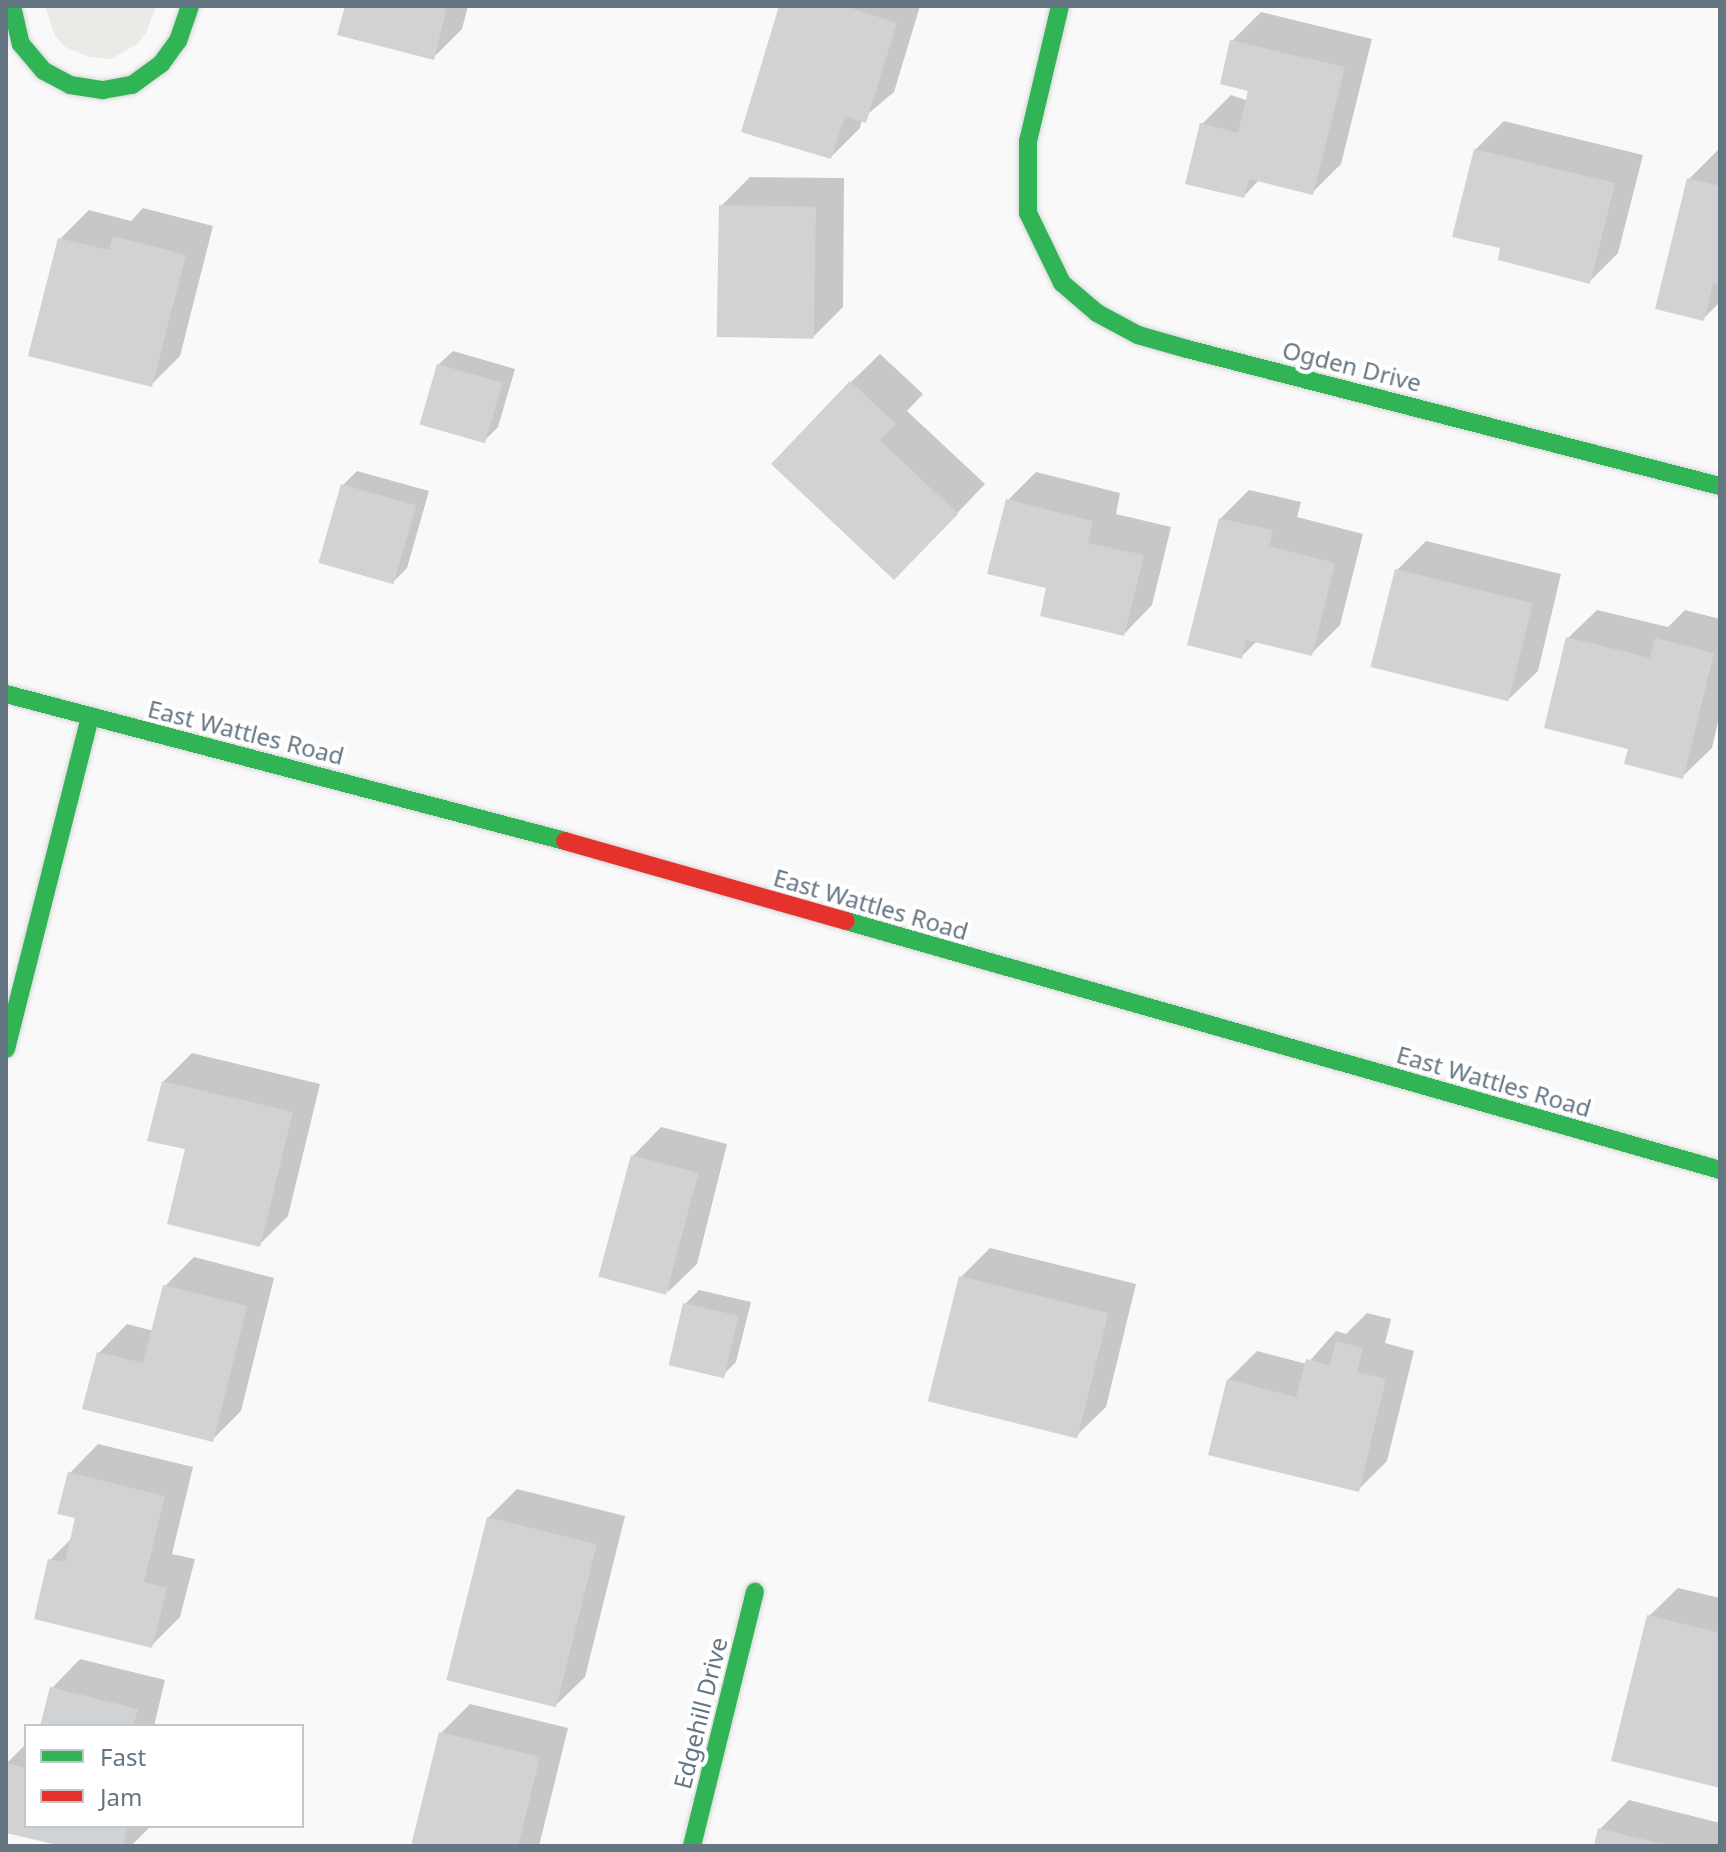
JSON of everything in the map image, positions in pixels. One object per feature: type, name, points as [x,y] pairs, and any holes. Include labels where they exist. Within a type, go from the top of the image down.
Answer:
[{"type":"street","points":[[12,6],[21,44],[44,71],[70,85],[103,90],[132,85],[161,64],[178,41],[190,6]]},
{"type":"street","name":"Ogden Drive","points":[[1060,6],[1028,141],[1028,213],[1043,250],[1062,283],[1097,313],[1138,335],[1720,486]]},
{"type":"street","name":"East Wattles Road","points":[[6,694],[483,818],[1720,1170]]},
{"type":"street","points":[[6,1049],[90,716]]},
{"type":"street","name":"Edgehill Drive","points":[[692,1846],[755,1592]]},
{"type":"shaded area","points":[[45,6],[156,6],[146,33],[137,44],[111,59],[90,57],[65,47],[55,36]]},
{"type":"building","points":[[345,6],[447,6],[434,60],[337,35]]},
{"type":"building","points":[[779,6],[845,6],[897,23],[866,123],[845,116],[831,159],[741,132]]},
{"type":"building","points":[[1230,40],[1345,67],[1313,195],[1249,179],[1244,198],[1185,184],[1200,123],[1238,133],[1248,91],[1220,84]]},
{"type":"building","points":[[1474,149],[1615,183],[1590,284],[1498,260],[1500,248],[1452,237]]},
{"type":"building","points":[[1687,178],[1720,186],[1720,284],[1713,283],[1704,321],[1655,309]]},
{"type":"building","points":[[719,205],[816,207],[814,339],[717,337]]},
{"type":"building","points":[[113,236],[186,255],[152,387],[28,356],[58,238],[109,250]]},
{"type":"building","points":[[437,364],[502,383],[485,443],[420,425]]},
{"type":"building","points":[[850,381],[896,424],[880,440],[958,514],[894,580],[771,464]]},
{"type":"building","points":[[341,484],[416,505],[393,584],[318,563]]},
{"type":"building","points":[[1006,499],[1093,521],[1088,543],[1144,555],[1124,636],[1040,616],[1046,588],[987,574]]},
{"type":"building","points":[[1219,518],[1273,530],[1269,546],[1335,563],[1312,656],[1246,640],[1242,659],[1187,645]]},
{"type":"building","points":[[1395,569],[1533,603],[1508,701],[1371,667]]},
{"type":"building","points":[[1566,637],[1650,658],[1655,638],[1714,653],[1683,779],[1624,764],[1628,749],[1544,728]]},
{"type":"building","points":[[162,1081],[293,1112],[260,1247],[167,1224],[185,1149],[147,1141]]},
{"type":"building","points":[[631,1155],[699,1173],[666,1295],[598,1277]]},
{"type":"building","points":[[959,1276],[1108,1313],[1077,1438],[928,1401]]},
{"type":"building","points":[[163,1285],[247,1306],[213,1442],[82,1409],[97,1352],[143,1363]]},
{"type":"building","points":[[683,1303],[739,1316],[724,1378],[669,1365]]},
{"type":"building","points":[[1336,1341],[1363,1348],[1357,1372],[1386,1379],[1359,1492],[1208,1455],[1227,1379],[1296,1397],[1306,1359],[1330,1365]]},
{"type":"building","points":[[68,1472],[165,1496],[144,1582],[167,1588],[152,1648],[34,1619],[48,1559],[65,1562],[75,1518],[57,1514]]},
{"type":"building","points":[[487,1517],[597,1544],[556,1707],[446,1680]]},
{"type":"building","points":[[1647,1615],[1720,1633],[1720,1788],[1611,1761]]},
{"type":"building","points":[[50,1687],[138,1709],[134,1724],[41,1724]]},
{"type":"building","points":[[439,1732],[540,1757],[518,1846],[411,1846]]},
{"type":"building","points":[[6,1763],[24,1768],[24,1828],[128,1828],[123,1846],[62,1846],[6,1833]]},
{"type":"building","points":[[1598,1828],[1666,1845],[1666,1846],[1594,1846]]},
{"type":"traffic: fast","points":[[12,6],[21,44],[44,71],[70,85],[103,90],[132,85],[161,64],[178,41],[190,6]]},
{"type":"traffic: fast","points":[[1060,6],[1028,141],[1028,213],[1062,283],[1097,313],[1138,335],[1187,349],[1720,486]]},
{"type":"traffic: fast","points":[[6,694],[565,841]]},
{"type":"traffic: fast","points":[[6,1049],[90,716]]},
{"type":"traffic: fast","points":[[846,921],[1720,1170]]},
{"type":"traffic: fast","points":[[692,1846],[755,1592]]},
{"type":"traffic: jam","points":[[565,841],[846,921]]}]
